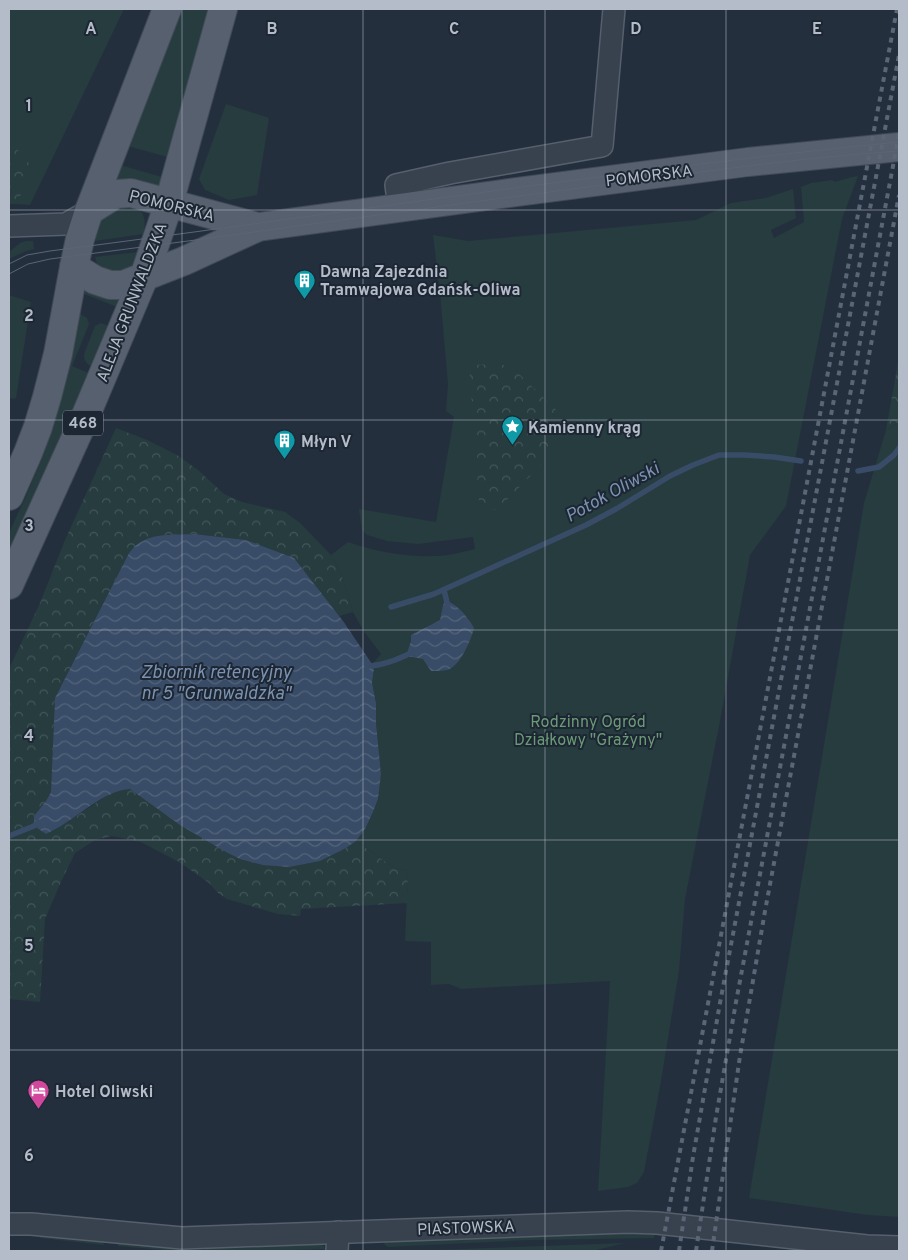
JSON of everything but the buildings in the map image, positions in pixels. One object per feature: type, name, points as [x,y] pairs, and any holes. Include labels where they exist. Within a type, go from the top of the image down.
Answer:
[{"type":"main road","name":"468","points":[[9,496],[28,453],[44,407],[58,354],[80,238],[167,9]]},
{"type":"main road","name":"ALEJA GRUNWALDZKA","points":[[9,585],[86,415],[144,277],[169,203],[223,9]]},
{"type":"main road","name":"POMORSKA","points":[[74,267],[96,280],[110,285],[123,285],[184,261],[258,227],[398,196],[899,147]]},
{"type":"main road","name":"POMORSKA","points":[[89,211],[116,194],[131,192],[258,227]]},
{"type":"street","name":"POMORSKA","points":[[398,196],[450,173],[602,146],[614,9]]},
{"type":"street","points":[[9,226],[66,224],[89,211]]},
{"type":"street","name":"PIASTOWSKA","points":[[9,1216],[31,1224]]},
{"type":"street","name":"PIASTOWSKA","points":[[9,1224],[31,1224],[182,1238],[338,1242],[628,1222],[657,1223],[867,1249],[899,1247]]},
{"type":"green space","points":[[9,9],[124,9],[30,205],[16,204],[31,169],[9,158]]},
{"type":"green space","points":[[181,9],[210,9],[167,157],[128,146]]},
{"type":"green space","points":[[226,104],[269,118],[257,195],[229,200],[205,190],[199,179]]},
{"type":"green space","points":[[9,144],[26,159],[31,171],[31,175],[16,204],[9,204]]},
{"type":"green space","points":[[120,165],[162,177],[159,187],[115,180]]},
{"type":"green space","name":"Rodzinny Ogród Działkowy \"Grażyny\"","points":[[858,176],[842,219],[786,506],[750,555],[685,899],[679,971],[644,1172],[637,1183],[628,1187],[598,1191],[610,981],[461,989],[449,984],[431,985],[431,942],[405,941],[408,871],[394,868],[356,841],[365,829],[378,799],[381,774],[376,703],[372,683],[374,669],[372,664],[381,654],[363,630],[353,612],[341,574],[331,555],[348,542],[369,549],[414,556],[456,554],[475,549],[473,537],[418,544],[387,541],[367,535],[362,530],[359,509],[436,522],[454,417],[446,411],[448,384],[433,235],[468,241],[696,220],[731,203],[766,198],[793,189],[796,218],[771,230],[774,238],[804,222],[801,187],[811,183],[832,180],[835,182]],"holes":[[[451,602],[469,619],[423,659],[407,656],[411,635],[440,620],[443,605]]]},
{"type":"green space","points":[[115,205],[134,206],[142,212],[145,227],[143,234],[95,241],[103,215]]},
{"type":"green space","points":[[33,241],[34,249],[9,259],[9,252],[20,243]]},
{"type":"green space","points":[[138,252],[134,263],[127,271],[111,273],[98,266],[95,257]]},
{"type":"green space","points":[[85,289],[121,299],[117,307],[84,294]]},
{"type":"green space","points":[[9,295],[31,302],[16,398],[12,399],[9,397]]},
{"type":"green space","points":[[80,314],[87,318],[89,324],[72,366],[89,373],[9,551],[9,533],[44,453],[65,386]]},
{"type":"green space","points":[[101,323],[109,326],[92,367],[86,362],[84,354],[95,326]]},
{"type":"green space","points":[[899,357],[899,422],[886,430]]},
{"type":"green space","points":[[501,364],[515,370],[578,431],[562,444],[497,510],[485,508],[479,502],[469,365]]},
{"type":"green space","points":[[899,422],[899,1217],[868,1215],[749,1198],[864,503],[886,430]]},
{"type":"green space","points":[[116,428],[147,440],[177,455],[198,470],[224,494],[242,502],[285,512],[300,523],[331,555],[341,574],[353,612],[339,616],[294,558],[246,540],[194,534],[164,535],[127,557],[55,698],[51,792],[34,816],[34,826],[46,834],[112,792],[130,789],[142,797],[334,854],[356,841],[394,868],[408,871],[407,903],[301,909],[300,916],[278,914],[227,899],[209,883],[179,862],[141,842],[112,836],[95,840],[75,853],[45,919],[40,1002],[9,999],[9,669],[40,603],[65,540]]},
{"type":"green space","points":[[620,1232],[655,1234],[654,1238],[530,1240],[388,1247],[383,1241]]},
{"type":"green space","points":[[40,1235],[103,1241],[104,1245],[40,1238]]},
{"type":"green space","points":[[118,1243],[186,1248],[186,1251],[118,1246]]},
{"type":"green space","points":[[321,1243],[326,1249],[202,1251],[209,1248]]},
{"type":"green space","points":[[625,1243],[592,1251],[407,1251]]},
{"type":"water","name":"Zbiornik retencyjny nr 5 \"Grunwaldzka\"","points":[[194,534],[246,540],[294,558],[343,621],[374,669],[372,683],[376,703],[381,774],[378,799],[365,829],[356,841],[320,861],[289,867],[263,865],[240,859],[180,825],[130,789],[121,790],[105,797],[46,834],[34,826],[34,816],[51,792],[55,698],[128,555],[139,543],[153,537]]},
{"type":"water","points":[[446,600],[462,612],[474,628],[468,646],[452,668],[431,671],[423,659],[406,656],[411,635],[440,620]]},
{"type":"waterway","name":"Potok Oliwski","points":[[858,471],[879,467],[894,455],[899,448]]},
{"type":"waterway","name":"Potok Oliwski","points":[[391,607],[434,594],[586,525],[670,476],[719,455],[774,457],[801,461]]},
{"type":"waterway","name":"Potok Oliwski","points":[[444,590],[448,607]]},
{"type":"waterway","name":"Potok Oliwski","points":[[367,666],[397,660],[413,652]]},
{"type":"waterway","name":"Potok Oliwski","points":[[9,836],[34,826],[38,822]]},
{"type":"tram line","points":[[9,264],[27,255],[50,251],[580,179],[899,142]]},
{"type":"tram line","points":[[9,274],[28,264],[50,259],[728,168],[899,151]]},
{"type":"railway","points":[[661,1251],[897,9]]},
{"type":"railway","points":[[679,1251],[693,1157],[720,1003],[899,55]]},
{"type":"railway","points":[[696,1251],[716,1117],[736,1002],[899,134]]},
{"type":"railway","points":[[712,1251],[740,1056],[765,911],[899,195]]},
{"type":"place","name":"Dawna Zajezdnia Tramwajowa Gdańsk-Oliwa","points":[[304,299]]},
{"type":"place","name":"Kamienny krąg","points":[[512,446]]},
{"type":"place","name":"Młyn V","points":[[285,460]]},
{"type":"place","name":"Hotel Oliwski","points":[[39,1110]]}]
